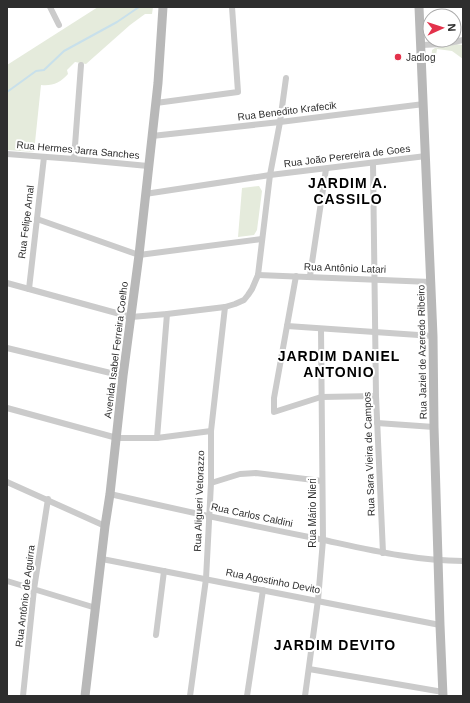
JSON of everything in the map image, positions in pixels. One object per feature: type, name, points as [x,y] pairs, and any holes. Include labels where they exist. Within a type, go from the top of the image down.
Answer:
[{"type":"street","points":[[50,7],[58,25]]},
{"type":"street","name":"Avenida Isabel Ferreira Coelho","points":[[85,696],[123,376],[139,256],[156,103],[163,7]]},
{"type":"street","points":[[156,103],[238,92],[232,7]]},
{"type":"street","name":"Rua Jaziel de Azeredo Ribeiro","points":[[420,7],[433,336],[434,427],[443,694]]},
{"type":"street","points":[[74,159],[81,65]]},
{"type":"street","points":[[7,283],[131,317],[225,307],[244,300],[252,289],[258,275],[270,175],[280,122],[286,78]]},
{"type":"street","name":"Rua Benedito Krafecik","points":[[152,136],[424,104]]},
{"type":"street","name":"Rua Hermes Jarra Sanches","points":[[7,154],[148,166]]},
{"type":"street","name":"Rua João Perereira de Goes","points":[[145,194],[270,175],[426,156]]},
{"type":"street","name":"Rua Felipe Arnal","points":[[29,289],[44,157]]},
{"type":"street","name":"Rua Sara Vieira de Campos","points":[[373,163],[376,396],[383,552]]},
{"type":"street","points":[[310,276],[326,169]]},
{"type":"street","points":[[37,219],[139,256],[262,240]]},
{"type":"street","name":"Rua Antônio Latari","points":[[258,275],[431,282]]},
{"type":"street","points":[[296,276],[274,398],[274,412],[321,397],[376,396]]},
{"type":"street","name":"Rua Aligueri Vetorazzo","points":[[190,696],[206,579],[211,483],[211,431],[225,307]]},
{"type":"street","points":[[157,438],[166,314]]},
{"type":"street","points":[[287,326],[433,336]]},
{"type":"street","name":"Rua Mário Nieri","points":[[305,696],[318,600],[323,540],[321,397],[322,329]]},
{"type":"street","points":[[7,348],[123,376]]},
{"type":"street","points":[[7,408],[116,438],[157,438],[211,431]]},
{"type":"street","points":[[377,423],[434,427]]},
{"type":"street","points":[[211,483],[240,474],[256,473],[322,481]]},
{"type":"street","points":[[7,482],[48,499],[105,526]]},
{"type":"street","name":"Rua Carlos Caldini","points":[[110,494],[209,517],[383,552],[438,561],[463,561]]},
{"type":"street","name":"Rua Antônio de Aguirra","points":[[23,696],[34,589],[48,499]]},
{"type":"street","name":"Rua Agostinho Devito","points":[[102,559],[440,625]]},
{"type":"street","points":[[156,635],[164,571]]},
{"type":"street","points":[[7,581],[96,608]]},
{"type":"street","points":[[247,696],[263,590]]},
{"type":"street","points":[[308,669],[443,694]]},
{"type":"green space","points":[[98,7],[153,7],[152,14],[145,14],[130,25],[86,64],[75,62],[67,70],[68,74],[62,80],[49,85],[41,85],[34,152],[7,150],[7,65]]},
{"type":"green space","points":[[463,45],[463,59],[452,51],[437,49],[435,62],[432,66],[432,50],[435,48],[462,48]]},
{"type":"green space","points":[[259,186],[262,191],[257,230],[254,235],[238,237],[242,188]]},
{"type":"waterway","points":[[7,92],[36,71],[44,70],[64,51],[117,22],[139,7]]},
{"type":"waterway","points":[[463,23],[463,32]]},
{"type":"place","name":"Jadlog","points":[[398,57]]},
{"type":"district","name":"JARDIM A. CASSILO","points":[[348,192]]},
{"type":"district","name":"JARDIM DANIEL ANTONIO","points":[[339,364]]},
{"type":"district","name":"JARDIM DEVITO","points":[[335,645]]}]
